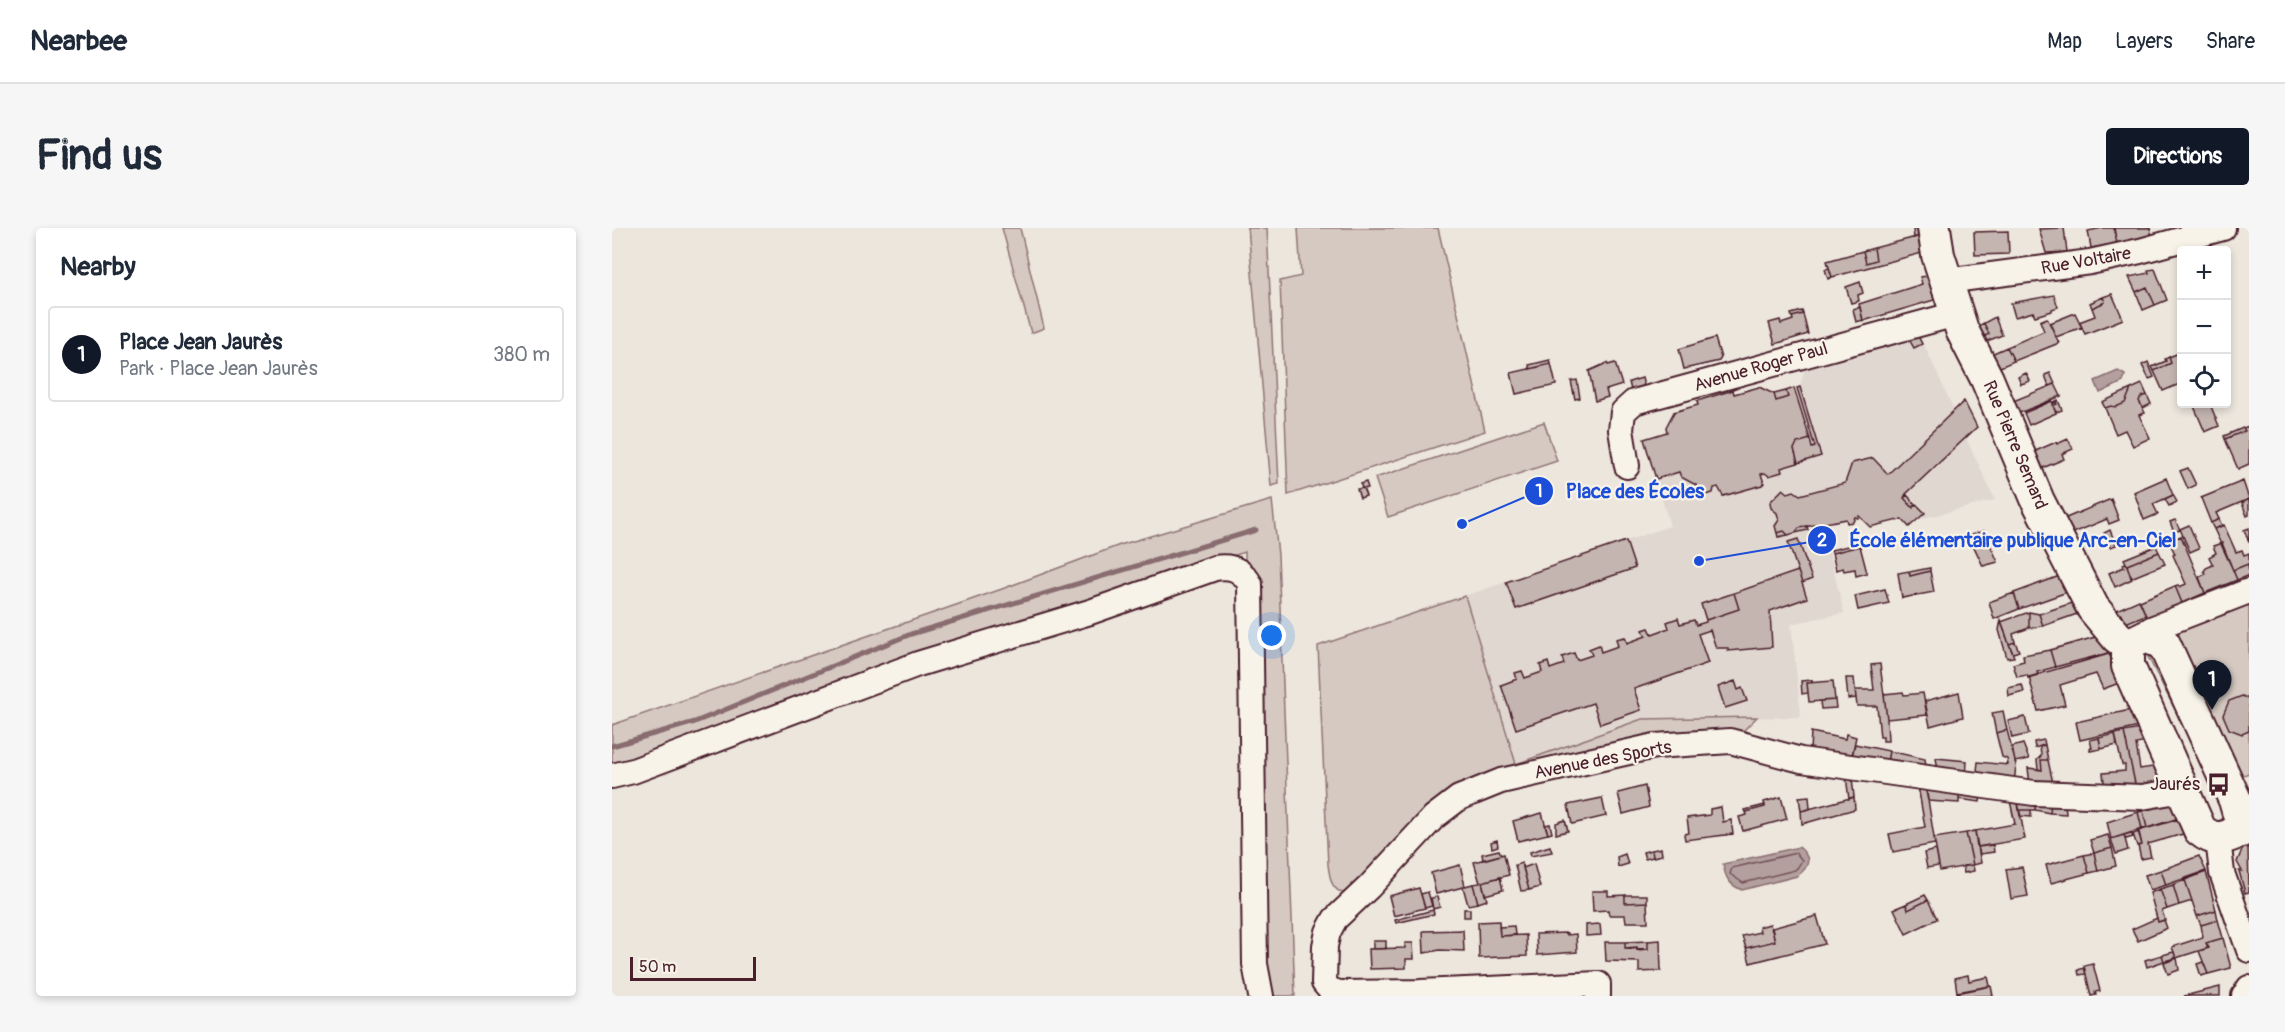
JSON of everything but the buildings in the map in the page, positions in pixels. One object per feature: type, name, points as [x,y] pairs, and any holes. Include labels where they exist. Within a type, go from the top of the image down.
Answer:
[{"type":"main road","name":"Rue Pierre Semard","points":[[1934,228],[1938,255],[1962,330],[1987,379],[2038,501],[2093,608],[2117,637],[2164,644],[2235,800],[2241,821],[2236,834]]},
{"type":"main road","points":[[2137,640],[2128,666],[2200,830],[2209,837],[2236,834]]},
{"type":"street","name":"Rue Voltaire","points":[[1946,281],[2090,262],[2223,228]]},
{"type":"street","name":"Avenue Roger Paul","points":[[1627,466],[1622,430],[1623,412],[1634,402],[1956,314]]},
{"type":"street","points":[[612,776],[633,771],[918,664],[1090,612],[1215,568],[1233,567],[1244,573],[1250,584],[1255,964],[1261,996]]},
{"type":"street","points":[[2137,640],[2151,629],[2249,591]]},
{"type":"street","name":"Avenue des Sports","points":[[1421,994],[1339,993],[1330,990],[1324,983],[1325,946],[1328,932],[1335,919],[1369,887],[1434,817],[1460,798],[1501,781],[1655,746],[1730,741],[1801,760],[2034,793],[2142,797],[2182,790]]},
{"type":"street","points":[[2236,834],[2222,873],[2249,950]]},
{"type":"street","points":[[1421,994],[1598,984],[1598,996]]},
{"type":"street","points":[[2244,996],[2249,988]]},
{"type":"shaded area","points":[[1002,228],[1020,228],[1044,328],[1031,333]]},
{"type":"shaded area","points":[[1248,228],[1267,228],[1279,484],[1271,486]]},
{"type":"shaded area","points":[[1298,228],[1438,228],[1485,431],[1288,495],[1280,281],[1301,276]]},
{"type":"shaded area","points":[[1920,336],[1954,410],[1964,401],[1977,427],[1966,438],[1995,500],[1917,520],[1909,527],[1902,519],[1870,527],[1859,516],[1855,517],[1853,522],[1847,523],[1845,519],[1808,527],[1809,530],[1823,527],[1844,613],[1791,624],[1801,717],[1642,719],[1515,764],[1465,596],[1670,526],[1644,439],[1667,432],[1666,427],[1674,412],[1697,405],[1697,401],[1733,390],[1735,394],[1759,387],[1774,394],[1800,387],[1805,367]]},
{"type":"shaded area","points":[[1544,422],[1557,461],[1388,517],[1375,478]]},
{"type":"shaded area","points":[[1272,500],[1278,555],[1295,996],[1255,996],[1245,552],[1034,618],[612,770],[612,725],[1002,589],[1120,545]]},
{"type":"shaded area","points":[[1465,596],[1516,764],[1642,719],[1757,717],[1742,732],[1503,775],[1346,894],[1341,892],[1332,883],[1328,865],[1318,646]]},
{"type":"shaded area","points":[[2237,602],[2249,606],[2249,773],[2214,786],[2143,647]]},
{"type":"water","points":[[2118,371],[2125,375],[2123,382],[2100,393],[2095,381]]},
{"type":"water","points":[[1799,847],[1806,854],[1808,862],[1805,869],[1797,876],[1742,890],[1728,880],[1725,873],[1723,864]]},
{"type":"waterway","points":[[612,746],[695,722],[911,634],[1256,530]]},
{"type":"place","name":"Place des Écoles","points":[[1462,524]]},
{"type":"place","name":"École élémentaire publique Arc-en-Ciel","points":[[1699,561]]},
{"type":"place","name":"Place Jean Jaurès","points":[[2212,710]]},
{"type":"place","name":"Jaurés","points":[[2218,784]]}]
